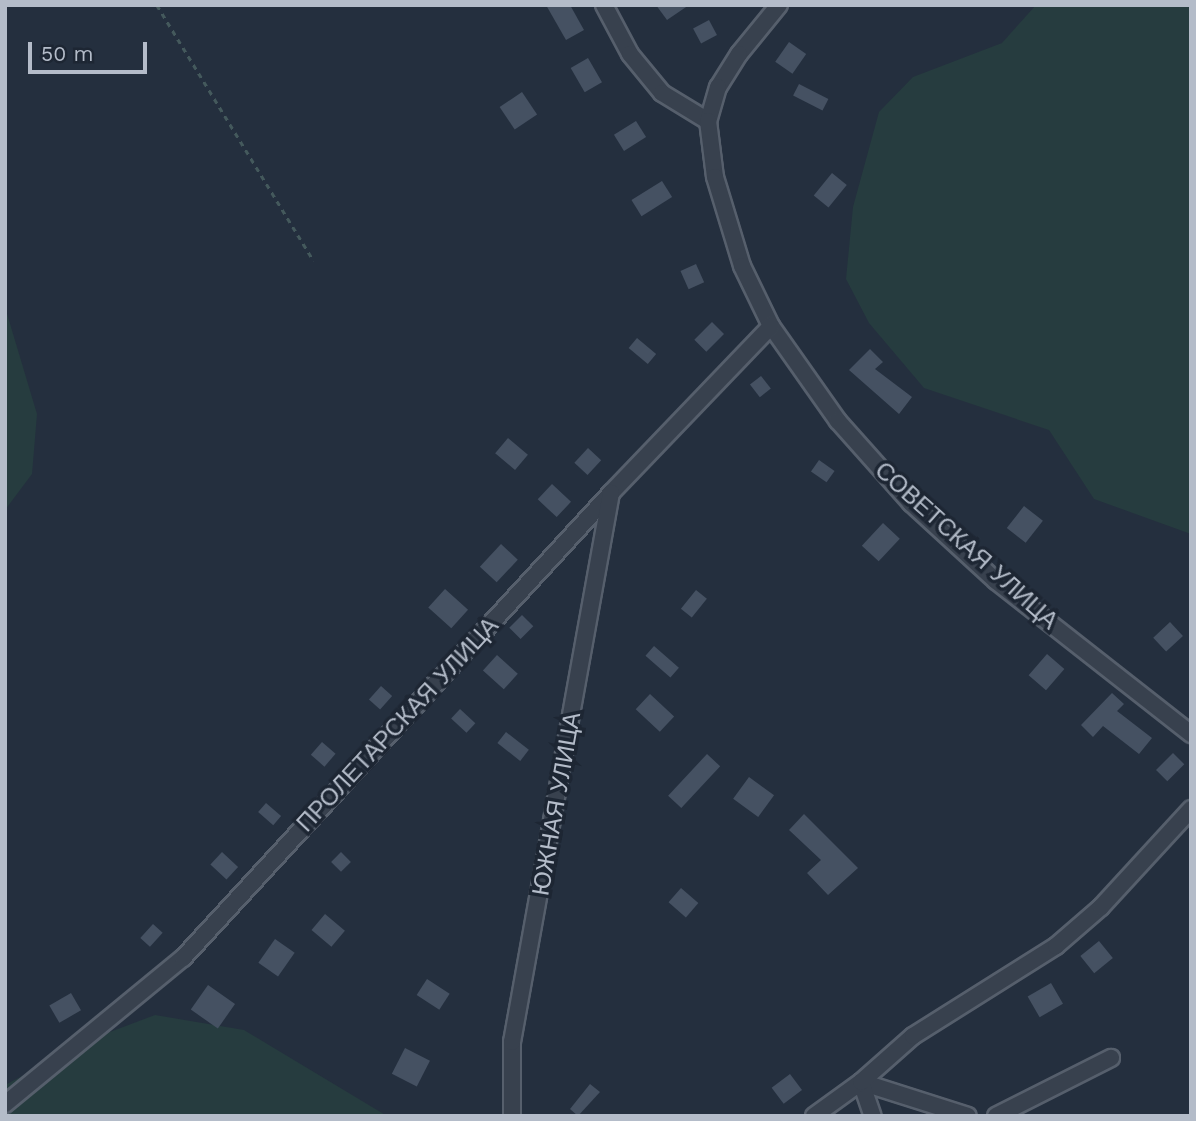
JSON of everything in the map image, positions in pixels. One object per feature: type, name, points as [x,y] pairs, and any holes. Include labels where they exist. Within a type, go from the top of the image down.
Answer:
[{"type":"street","points":[[604,5],[631,54],[662,93],[708,121],[718,87],[739,54],[779,5]]},
{"type":"street","name":"СОВЕТСКАЯ УЛИЦА","points":[[708,121],[715,177],[742,266],[772,326],[838,421],[911,503],[996,581],[1191,734]]},
{"type":"street","name":"ПРОЛЕТАРСКАЯ УЛИЦА","points":[[5,1104],[183,958],[611,494],[772,326]]},
{"type":"street","name":"ЮЖНАЯ УЛИЦА","points":[[512,1116],[512,1042],[611,494]]},
{"type":"street","points":[[814,1116],[861,1082],[913,1037],[1056,946],[1101,907],[1191,809]]},
{"type":"street","points":[[996,1116],[1111,1058]]},
{"type":"street","points":[[861,1082],[873,1116]]},
{"type":"street","points":[[861,1082],[968,1116]]},
{"type":"path","points":[[157,5],[314,261]]},
{"type":"green space","points":[[1036,5],[1191,5],[1191,534],[1094,499],[1049,430],[924,388],[869,323],[846,279],[853,207],[879,112],[913,77],[1002,43]]},
{"type":"green space","points":[[5,307],[37,414],[32,474],[5,510]]},
{"type":"green space","points":[[155,1015],[244,1030],[387,1116],[5,1116],[5,1085],[94,1038]]},
{"type":"building","points":[[546,5],[570,5],[584,30],[566,40]]},
{"type":"building","points":[[656,5],[689,5],[667,20]]},
{"type":"building","points":[[709,20],[717,35],[701,43],[693,28]]},
{"type":"building","points":[[789,42],[806,54],[792,74],[775,62]]},
{"type":"building","points":[[588,58],[602,82],[585,92],[571,68]]},
{"type":"building","points":[[799,84],[828,99],[823,111],[793,96]]},
{"type":"building","points":[[522,92],[537,114],[515,129],[500,107]]},
{"type":"building","points":[[636,121],[646,137],[624,151],[614,135]]},
{"type":"building","points":[[832,173],[847,185],[829,207],[814,196]]},
{"type":"building","points":[[662,181],[672,197],[642,216],[631,200]]},
{"type":"building","points":[[696,264],[704,282],[689,289],[680,271]]},
{"type":"building","points":[[712,322],[724,334],[706,352],[694,340]]},
{"type":"building","points":[[637,338],[656,354],[648,364],[629,348]]},
{"type":"building","points":[[870,349],[883,362],[875,369],[912,397],[899,414],[849,370]]},
{"type":"building","points":[[761,376],[771,389],[760,397],[750,385]]},
{"type":"building","points":[[508,438],[528,455],[515,470],[495,453]]},
{"type":"building","points":[[588,448],[601,460],[588,475],[574,463]]},
{"type":"building","points":[[819,460],[835,471],[827,482],[811,471]]},
{"type":"building","points":[[552,484],[571,502],[557,517],[538,499]]},
{"type":"building","points":[[1024,506],[1043,521],[1026,543],[1007,528]]},
{"type":"building","points":[[883,523],[900,539],[879,561],[862,546]]},
{"type":"building","points":[[501,544],[518,560],[497,582],[480,567]]},
{"type":"building","points":[[445,589],[468,610],[451,628],[428,608]]},
{"type":"building","points":[[696,590],[707,599],[692,617],[681,609]]},
{"type":"building","points":[[522,615],[533,626],[521,639],[509,628]]},
{"type":"building","points":[[1170,622],[1183,636],[1166,652],[1153,638]]},
{"type":"building","points":[[654,646],[679,668],[670,677],[645,656]]},
{"type":"building","points":[[1047,654],[1064,669],[1046,690],[1029,675]]},
{"type":"building","points":[[497,655],[518,674],[504,689],[483,671]]},
{"type":"building","points":[[381,686],[392,696],[380,709],[369,699]]},
{"type":"building","points":[[1112,693],[1124,704],[1117,711],[1152,738],[1139,754],[1103,726],[1093,737],[1081,725]]},
{"type":"building","points":[[650,694],[674,717],[660,732],[636,709]]},
{"type":"building","points":[[460,709],[475,723],[466,733],[451,719]]},
{"type":"building","points":[[506,732],[529,750],[520,761],[497,743]]},
{"type":"building","points":[[322,742],[336,754],[324,767],[311,755]]},
{"type":"building","points":[[1173,753],[1184,764],[1167,781],[1156,770]]},
{"type":"building","points":[[707,754],[720,766],[681,808],[668,796]]},
{"type":"building","points":[[749,777],[774,795],[758,817],[733,799]]},
{"type":"building","points":[[266,803],[281,816],[273,825],[258,812]]},
{"type":"building","points":[[804,814],[858,868],[828,895],[807,873],[821,860],[789,830]]},
{"type":"building","points":[[222,852],[238,867],[226,879],[210,864]]},
{"type":"building","points":[[341,852],[351,862],[341,872],[331,862]]},
{"type":"building","points":[[681,888],[698,903],[686,917],[669,902]]},
{"type":"building","points":[[325,914],[345,931],[331,947],[312,930]]},
{"type":"building","points":[[153,924],[163,933],[150,947],[140,938]]},
{"type":"building","points":[[275,939],[295,953],[278,977],[258,963]]},
{"type":"building","points":[[1099,941],[1113,958],[1094,973],[1080,956]]},
{"type":"building","points":[[427,979],[450,994],[439,1010],[417,995]]},
{"type":"building","points":[[1051,983],[1063,1004],[1040,1017],[1028,996]]},
{"type":"building","points":[[208,985],[235,1004],[218,1029],[191,1010]]},
{"type":"building","points":[[71,993],[81,1010],[59,1023],[49,1006]]},
{"type":"building","points":[[405,1048],[430,1061],[417,1087],[392,1074]]},
{"type":"building","points":[[790,1074],[802,1090],[784,1104],[772,1088]]},
{"type":"building","points":[[590,1084],[600,1092],[578,1116],[570,1109]]}]
